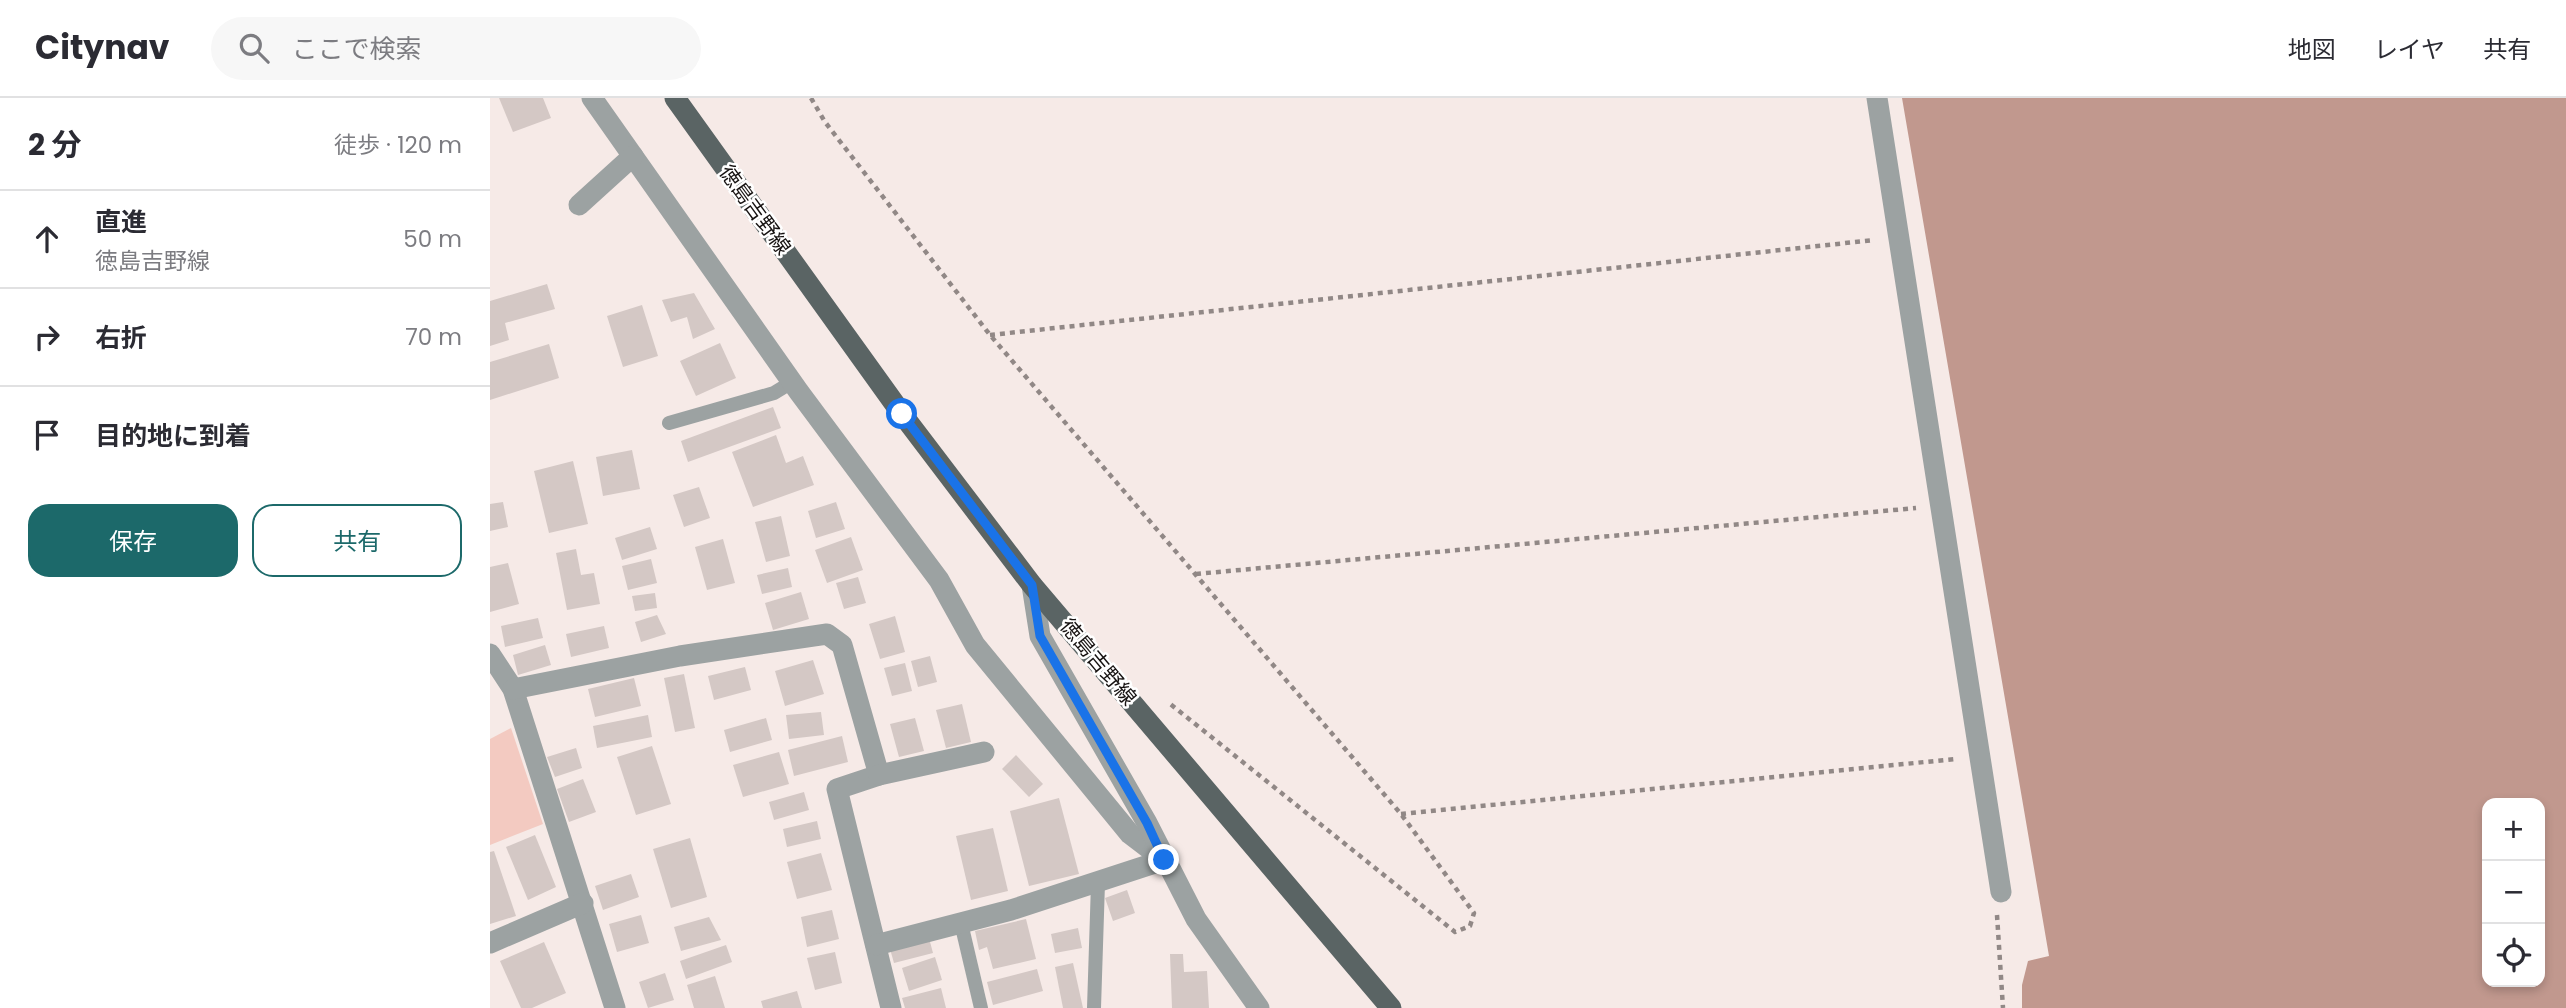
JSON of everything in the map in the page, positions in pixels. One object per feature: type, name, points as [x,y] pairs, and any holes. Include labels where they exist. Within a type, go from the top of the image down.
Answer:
[{"type":"main road","name":"徳島吉野線","points":[[675,98],[902,414],[1032,585],[1391,1008]]},
{"type":"street","points":[[592,98],[792,382],[939,580],[975,645],[1130,834],[1164,860]]},
{"type":"street","points":[[1877,98],[2001,892]]},
{"type":"street","points":[[579,205],[633,156]]},
{"type":"street","points":[[1032,585],[1040,636],[1147,823],[1195,919],[1259,1008]]},
{"type":"street","points":[[513,689],[680,656],[827,634],[842,645],[879,775]]},
{"type":"street","points":[[490,654],[513,689],[615,1008]]},
{"type":"street","points":[[891,1008],[837,789],[879,775],[984,752]]},
{"type":"street","points":[[876,945],[1098,883],[1164,860]]},
{"type":"street","points":[[490,943],[583,904]]},
{"type":"lane","points":[[669,423],[774,393],[792,382]]},
{"type":"lane","points":[[1094,1008],[1098,883]]},
{"type":"lane","points":[[961,923],[981,1008]]},
{"type":"path","points":[[811,98],[825,122],[990,335],[1401,814],[1474,913],[1470,926],[1455,932],[1164,699]]},
{"type":"path","points":[[990,335],[1899,237]]},
{"type":"path","points":[[1195,574],[1941,505]]},
{"type":"path","points":[[1401,814],[1980,757]]},
{"type":"path","points":[[2001,892],[1997,911],[2003,1008]]},
{"type":"shaded area","points":[[1902,98],[2566,98],[2566,1008],[2022,1008],[2022,985],[2028,961],[2049,956]]},
{"type":"shaded area","points":[[511,728],[543,824],[490,845],[490,739]]},
{"type":"building","points":[[499,98],[543,98],[551,118],[513,132]]},
{"type":"building","points":[[547,284],[555,309],[505,323],[509,340],[490,346],[490,301]]},
{"type":"building","points":[[694,293],[715,329],[693,339],[687,317],[671,322],[662,300]]},
{"type":"building","points":[[642,305],[658,356],[623,367],[607,316]]},
{"type":"building","points":[[720,343],[736,378],[696,396],[680,361]]},
{"type":"building","points":[[549,344],[559,378],[490,400],[490,362]]},
{"type":"building","points":[[773,407],[781,428],[688,462],[681,441]]},
{"type":"building","points":[[776,435],[786,463],[803,456],[814,485],[753,507],[732,452]]},
{"type":"building","points":[[632,450],[640,489],[603,496],[596,457]]},
{"type":"building","points":[[573,461],[588,524],[549,533],[534,471]]},
{"type":"building","points":[[699,487],[710,518],[684,527],[673,495]]},
{"type":"building","points":[[503,502],[508,527],[490,531],[490,504]]},
{"type":"building","points":[[836,502],[845,529],[816,538],[808,511]]},
{"type":"building","points":[[781,516],[790,556],[766,562],[755,522]]},
{"type":"building","points":[[650,527],[657,549],[622,560],[615,538]]},
{"type":"building","points":[[851,537],[863,570],[827,583],[815,550]]},
{"type":"building","points":[[723,539],[735,583],[707,590],[695,547]]},
{"type":"building","points":[[576,549],[581,575],[594,573],[600,604],[567,610],[556,553]]},
{"type":"building","points":[[651,559],[657,583],[628,590],[622,566]]},
{"type":"building","points":[[508,563],[519,604],[490,612],[490,567]]},
{"type":"building","points":[[788,568],[792,587],[762,594],[757,575]]},
{"type":"building","points":[[858,577],[866,603],[844,609],[836,583]]},
{"type":"building","points":[[801,592],[809,619],[773,630],[765,603]]},
{"type":"building","points":[[655,593],[657,608],[635,611],[632,596]]},
{"type":"building","points":[[657,615],[666,634],[641,642],[635,622]]},
{"type":"building","points":[[895,616],[905,652],[880,659],[869,624]]},
{"type":"building","points":[[538,618],[543,638],[505,647],[501,626]]},
{"type":"building","points":[[604,626],[609,648],[571,657],[566,634]]},
{"type":"building","points":[[545,645],[551,665],[518,675],[513,655]]},
{"type":"building","points":[[930,656],[937,682],[918,687],[911,661]]},
{"type":"building","points":[[813,660],[824,694],[785,706],[775,671]]},
{"type":"building","points":[[905,663],[912,691],[892,696],[884,668]]},
{"type":"building","points":[[745,667],[751,690],[714,700],[708,676]]},
{"type":"building","points":[[684,674],[695,728],[675,732],[664,678]]},
{"type":"building","points":[[634,678],[641,706],[595,717],[588,689]]},
{"type":"building","points":[[962,704],[971,742],[946,748],[936,710]]},
{"type":"building","points":[[821,712],[824,735],[789,739],[786,715]]},
{"type":"building","points":[[648,715],[652,737],[597,748],[593,726]]},
{"type":"building","points":[[766,718],[772,740],[730,752],[724,730]]},
{"type":"building","points":[[915,718],[924,751],[899,757],[890,724]]},
{"type":"building","points":[[842,736],[848,762],[794,776],[788,750]]},
{"type":"building","points":[[652,746],[671,804],[636,815],[617,757]]},
{"type":"building","points":[[576,748],[582,768],[555,777],[547,757]]},
{"type":"building","points":[[779,752],[789,784],[743,797],[733,765]]},
{"type":"building","points":[[1016,755],[1043,784],[1029,797],[1002,769]]},
{"type":"building","points":[[583,779],[596,812],[569,822],[557,789]]},
{"type":"building","points":[[804,792],[809,810],[774,820],[769,802]]},
{"type":"building","points":[[1059,798],[1079,874],[1029,886],[1010,811]]},
{"type":"building","points":[[817,821],[821,839],[787,847],[783,829]]},
{"type":"building","points":[[993,828],[1008,891],[971,900],[956,836]]},
{"type":"building","points":[[535,835],[556,887],[528,900],[506,847]]},
{"type":"building","points":[[690,838],[707,897],[671,908],[653,849]]},
{"type":"building","points":[[494,851],[516,916],[490,924],[490,852]]},
{"type":"building","points":[[821,853],[832,890],[797,899],[787,862]]},
{"type":"building","points":[[631,874],[639,897],[603,910],[595,886]]},
{"type":"building","points":[[1127,890],[1135,913],[1113,921],[1105,898]]},
{"type":"building","points":[[832,910],[839,939],[807,947],[801,917]]},
{"type":"building","points":[[641,915],[649,943],[617,952],[609,924]]},
{"type":"building","points":[[709,917],[721,940],[681,951],[674,927]]},
{"type":"building","points":[[1026,919],[1036,959],[993,969],[987,947],[979,950],[975,931]]},
{"type":"building","points":[[1078,928],[1082,948],[1055,953],[1051,934]]},
{"type":"building","points":[[929,938],[933,953],[894,963],[890,949]]},
{"type":"building","points":[[544,942],[566,993],[532,1008],[521,1008],[500,961]]},
{"type":"building","points":[[726,945],[732,962],[686,979],[680,961]]},
{"type":"building","points":[[835,952],[842,983],[815,990],[807,958]]},
{"type":"building","points":[[1170,954],[1183,954],[1184,972],[1207,971],[1209,1008],[1172,1008]]},
{"type":"building","points":[[935,957],[942,980],[909,991],[902,968]]},
{"type":"building","points":[[1073,963],[1083,1008],[1063,1008],[1055,967]]},
{"type":"building","points":[[1037,969],[1043,991],[993,1005],[987,982]]},
{"type":"building","points":[[665,973],[674,1000],[648,1008],[639,982]]},
{"type":"building","points":[[715,976],[725,1008],[694,1008],[687,985]]},
{"type":"building","points":[[941,988],[946,1008],[905,1008],[902,998]]},
{"type":"building","points":[[797,991],[802,1008],[763,1008],[761,1001]]},
{"type":"route","points":[[902,414],[1032,585],[1040,636],[1147,823],[1164,860]]}]
